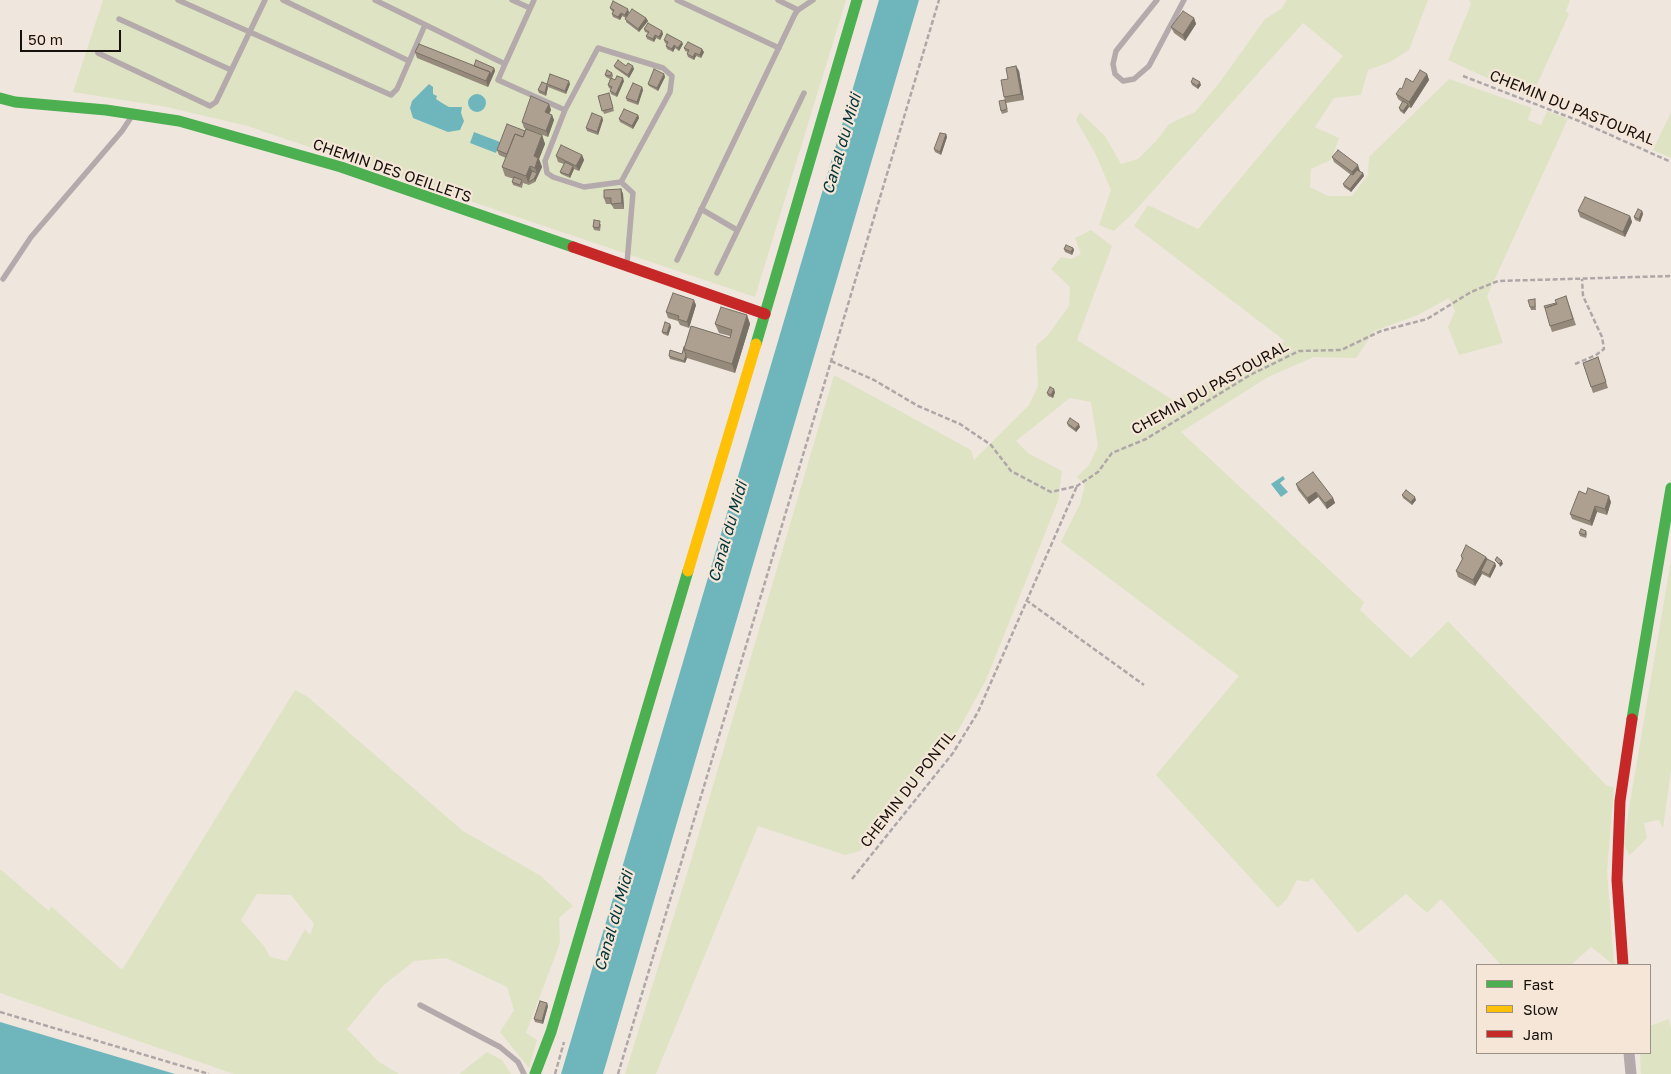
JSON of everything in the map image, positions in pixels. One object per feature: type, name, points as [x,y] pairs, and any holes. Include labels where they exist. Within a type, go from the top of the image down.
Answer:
[{"type":"street","points":[[535,1074],[551,1032],[857,0]]},
{"type":"street","name":"CHEMIN DES OEILLETS","points":[[0,98],[15,102],[133,114],[179,121],[341,167],[463,211],[627,265],[765,314]]},
{"type":"street","points":[[1623,964],[1617,880],[1620,801],[1636,692],[1671,488]]},
{"type":"street","points":[[1629,1054],[1631,1074]]},
{"type":"lane","points":[[178,0],[391,95],[397,88],[425,25]]},
{"type":"lane","points":[[98,53],[210,106],[216,102],[265,0]]},
{"type":"lane","points":[[283,0],[409,61]]},
{"type":"lane","points":[[375,0],[504,64]]},
{"type":"lane","points":[[512,0],[530,8]]},
{"type":"lane","points":[[534,0],[498,80],[566,110]]},
{"type":"lane","points":[[677,0],[779,48]]},
{"type":"lane","points":[[778,0],[798,10]]},
{"type":"lane","points":[[677,260],[798,10],[813,0]]},
{"type":"lane","points":[[1157,0],[1116,51],[1115,74],[1123,81],[1134,78],[1149,66],[1184,0]]},
{"type":"lane","points":[[119,19],[232,70]]},
{"type":"lane","points":[[620,182],[670,92],[672,76],[663,68],[598,48],[566,110],[545,161],[547,173],[553,178],[584,187],[620,182],[633,193],[627,265]]},
{"type":"lane","points":[[717,273],[804,93]]},
{"type":"lane","points":[[3,279],[31,237],[122,131],[133,114]]},
{"type":"lane","points":[[701,209],[737,230]]},
{"type":"lane","points":[[420,1005],[500,1047],[518,1062],[524,1074]]},
{"type":"path","points":[[618,1074],[939,0]]},
{"type":"path","name":"CHEMIN DU PASTOURAL","points":[[1464,76],[1579,121],[1671,162]]},
{"type":"path","name":"CHEMIN DU PASTOURAL","points":[[831,361],[874,380],[918,406],[960,424],[991,445],[1010,471],[1051,492],[1077,486],[1098,472],[1112,453],[1146,439],[1250,375],[1299,351],[1341,350],[1381,331],[1427,319],[1471,292],[1498,281],[1671,276]]},
{"type":"path","points":[[1575,364],[1596,356],[1604,349],[1602,337],[1583,296],[1582,279]]},
{"type":"path","name":"CHEMIN DU PONTIL","points":[[852,879],[953,753],[978,712],[1077,486]]},
{"type":"path","points":[[1026,600],[1144,686]]},
{"type":"path","points":[[0,1012],[209,1074]]},
{"type":"green space","points":[[103,0],[846,0],[755,297],[247,126],[167,107],[73,92]]},
{"type":"green space","points":[[1287,0],[1428,0],[1409,50],[1390,62],[1368,70],[1361,95],[1334,98],[1315,127],[1339,138],[1331,160],[1311,169],[1310,187],[1328,196],[1352,196],[1368,175],[1369,157],[1449,79],[1532,108],[1528,120],[1541,125],[1547,111],[1568,119],[1487,296],[1503,343],[1459,355],[1448,327],[1455,311],[1449,298],[1418,315],[1374,331],[1356,358],[1314,357],[1268,377],[1181,432],[1364,602],[1360,610],[1411,658],[1448,621],[1606,785],[1614,788],[1607,871],[1614,964],[1591,947],[1572,964],[1500,964],[1441,899],[1427,913],[1406,894],[1358,933],[1312,878],[1308,882],[1297,880],[1287,899],[1278,908],[1156,775],[1239,676],[1061,542],[1080,504],[1085,485],[1077,477],[1089,465],[1098,446],[1091,402],[1070,398],[1016,441],[1028,453],[1062,471],[1058,501],[986,680],[954,738],[860,851],[845,855],[758,826],[656,1074],[625,1074],[689,867],[834,375],[971,450],[974,460],[1029,405],[1038,386],[1036,346],[1048,335],[1069,306],[1070,287],[1051,269],[1061,257],[1071,259],[1081,254],[1075,238],[1091,230],[1112,246],[1077,340],[1173,400],[1285,341],[1134,226],[1148,205],[1198,229],[1343,56],[1303,23],[1133,213],[1114,231],[1099,225],[1111,190],[1095,153],[1076,120],[1080,112],[1105,136],[1121,164],[1138,159],[1157,140],[1169,124],[1195,112],[1220,82],[1265,19],[1281,9]]},
{"type":"green space","points":[[1469,0],[1570,0],[1566,11],[1569,14],[1531,98],[1448,60],[1471,4]]},
{"type":"green space","points":[[1671,112],[1671,158],[1653,150]]},
{"type":"green space","points":[[1671,560],[1671,770],[1663,829],[1659,820],[1644,823],[1647,838],[1630,855],[1623,844]]},
{"type":"green space","points":[[295,690],[308,697],[463,831],[541,876],[573,906],[559,918],[560,943],[526,1033],[537,1040],[529,1068],[500,1032],[514,1010],[507,987],[446,958],[414,961],[383,986],[347,1029],[379,1062],[399,1074],[234,1074],[0,993],[0,869],[49,911],[51,906],[122,970]],"holes":[[[257,894],[291,895],[314,924],[310,935],[305,929],[287,961],[270,957],[264,946],[241,920]]]},
{"type":"green space","points":[[1669,1019],[1671,1029],[1671,1074],[1641,1074],[1640,1054],[1651,1054],[1651,1026]]},
{"type":"green space","points":[[487,1052],[502,1060],[511,1074],[459,1074]]},
{"type":"water","name":"Canal du Midi","points":[[879,0],[919,0],[603,1074],[561,1074]]},
{"type":"water","points":[[429,84],[433,87],[433,94],[437,96],[436,99],[449,107],[462,107],[461,113],[464,121],[460,130],[448,132],[413,118],[410,108],[412,101]]},
{"type":"water","points":[[473,94],[481,94],[486,99],[484,110],[473,112],[468,107],[468,99]]},
{"type":"water","points":[[474,132],[500,142],[496,153],[470,143]]},
{"type":"water","points":[[1283,476],[1285,479],[1280,483],[1288,492],[1281,497],[1271,484]]},
{"type":"water","points":[[0,1022],[175,1074],[0,1074]]},
{"type":"building","points":[[613,1],[628,9],[625,15],[621,13],[618,17],[612,14],[614,10],[610,8]]},
{"type":"building","points":[[632,9],[646,18],[638,29],[625,19]]},
{"type":"building","points":[[1183,11],[1194,18],[1183,35],[1171,27]]},
{"type":"building","points":[[648,23],[662,31],[659,37],[655,35],[653,39],[646,36],[649,32],[644,29]]},
{"type":"building","points":[[667,34],[682,42],[678,48],[674,45],[672,49],[666,46],[668,42],[664,40]]},
{"type":"building","points":[[688,42],[702,49],[700,55],[695,53],[693,57],[687,54],[689,50],[684,48]]},
{"type":"building","points":[[419,44],[490,72],[486,81],[415,52]]},
{"type":"building","points":[[476,60],[494,68],[491,75],[490,72],[474,66]]},
{"type":"building","points":[[618,60],[626,66],[628,63],[633,66],[628,75],[614,66]]},
{"type":"building","points":[[1016,66],[1021,94],[1004,97],[1001,80],[1008,79],[1006,68]]},
{"type":"building","points":[[654,69],[664,74],[657,88],[648,84]]},
{"type":"building","points":[[607,70],[612,73],[610,76],[605,75]]},
{"type":"building","points":[[1420,70],[1427,74],[1409,102],[1396,94],[1400,88],[1402,89],[1406,78],[1413,82]]},
{"type":"building","points":[[550,74],[569,81],[565,91],[547,84]]},
{"type":"building","points":[[617,76],[623,78],[616,94],[610,91],[612,87],[608,85],[611,78],[615,80]]},
{"type":"building","points":[[1193,78],[1200,82],[1197,86],[1191,82]]},
{"type":"building","points":[[542,82],[547,84],[545,93],[538,90]]},
{"type":"building","points":[[633,83],[642,87],[637,102],[626,98]]},
{"type":"building","points":[[609,93],[613,108],[602,111],[598,96]]},
{"type":"building","points":[[531,96],[549,104],[545,112],[552,115],[546,131],[522,122]]},
{"type":"building","points":[[1005,100],[1007,109],[1001,111],[999,101]]},
{"type":"building","points":[[1403,101],[1408,104],[1403,111],[1399,108]]},
{"type":"building","points":[[624,109],[638,115],[632,126],[619,119]]},
{"type":"building","points":[[592,113],[602,117],[597,132],[586,128]]},
{"type":"building","points":[[507,124],[525,131],[523,137],[515,134],[507,154],[497,150]]},
{"type":"building","points":[[526,129],[542,135],[534,156],[538,158],[535,168],[530,166],[526,176],[502,167],[515,134],[523,137]]},
{"type":"building","points":[[940,133],[946,134],[940,152],[934,149]]},
{"type":"building","points":[[561,145],[582,155],[576,166],[556,156]]},
{"type":"building","points":[[1338,150],[1358,165],[1352,172],[1332,157]]},
{"type":"building","points":[[565,162],[573,166],[569,175],[560,172]]},
{"type":"building","points":[[1357,170],[1363,173],[1350,189],[1343,184]]},
{"type":"building","points":[[532,171],[537,173],[534,179],[528,182]]},
{"type":"building","points":[[514,177],[522,180],[520,185],[512,182]]},
{"type":"building","points":[[621,189],[622,203],[611,204],[611,198],[604,198],[604,190]]},
{"type":"building","points":[[1585,197],[1630,216],[1623,232],[1578,211]]},
{"type":"building","points":[[1638,209],[1642,211],[1639,219],[1634,217]]},
{"type":"building","points":[[594,220],[600,221],[599,228],[593,227]]},
{"type":"building","points":[[1066,245],[1073,248],[1071,252],[1064,249]]},
{"type":"building","points":[[673,293],[694,300],[687,322],[678,319],[679,316],[666,312]]},
{"type":"building","points":[[1566,296],[1573,319],[1550,326],[1545,308],[1557,304],[1555,300]]},
{"type":"building","points":[[1535,299],[1535,307],[1530,307],[1528,300]]},
{"type":"building","points":[[1556,303],[1545,308],[1544,306]]},
{"type":"building","points":[[721,307],[747,315],[732,364],[684,349],[691,326],[730,338],[732,330],[715,324]]},
{"type":"building","points":[[665,322],[670,324],[667,333],[662,332]]},
{"type":"building","points":[[684,347],[686,355],[684,361],[669,356],[670,350],[682,354]]},
{"type":"building","points":[[1598,357],[1606,382],[1591,387],[1583,363]]},
{"type":"building","points":[[1050,387],[1054,389],[1051,395],[1047,393]]},
{"type":"building","points":[[1070,418],[1079,424],[1075,429],[1067,423]]},
{"type":"building","points":[[1313,472],[1333,498],[1325,503],[1316,492],[1307,498],[1296,484]]},
{"type":"building","points":[[1588,488],[1609,496],[1605,509],[1595,506],[1590,521],[1570,514],[1579,491],[1586,494]]},
{"type":"building","points":[[1406,490],[1415,497],[1411,502],[1402,495]]},
{"type":"building","points":[[1581,529],[1586,531],[1585,535],[1579,533]]},
{"type":"building","points":[[1466,545],[1486,557],[1473,580],[1456,571],[1463,558],[1461,556]]},
{"type":"building","points":[[1497,557],[1502,561],[1499,564],[1495,560]]},
{"type":"building","points":[[1487,559],[1495,563],[1489,575],[1481,571]]},
{"type":"building","points":[[540,1001],[547,1003],[542,1021],[534,1019]]},
{"type":"traffic: fast","points":[[756,344],[857,0]]},
{"type":"traffic: fast","points":[[0,98],[15,102],[106,110],[179,121],[341,167],[573,247]]},
{"type":"traffic: fast","points":[[1632,719],[1671,488]]},
{"type":"traffic: fast","points":[[535,1074],[551,1032],[688,571]]},
{"type":"traffic: slow","points":[[688,571],[756,344]]},
{"type":"traffic: jam","points":[[573,247],[765,314]]},
{"type":"traffic: jam","points":[[1623,964],[1617,880],[1620,801],[1632,719]]}]
